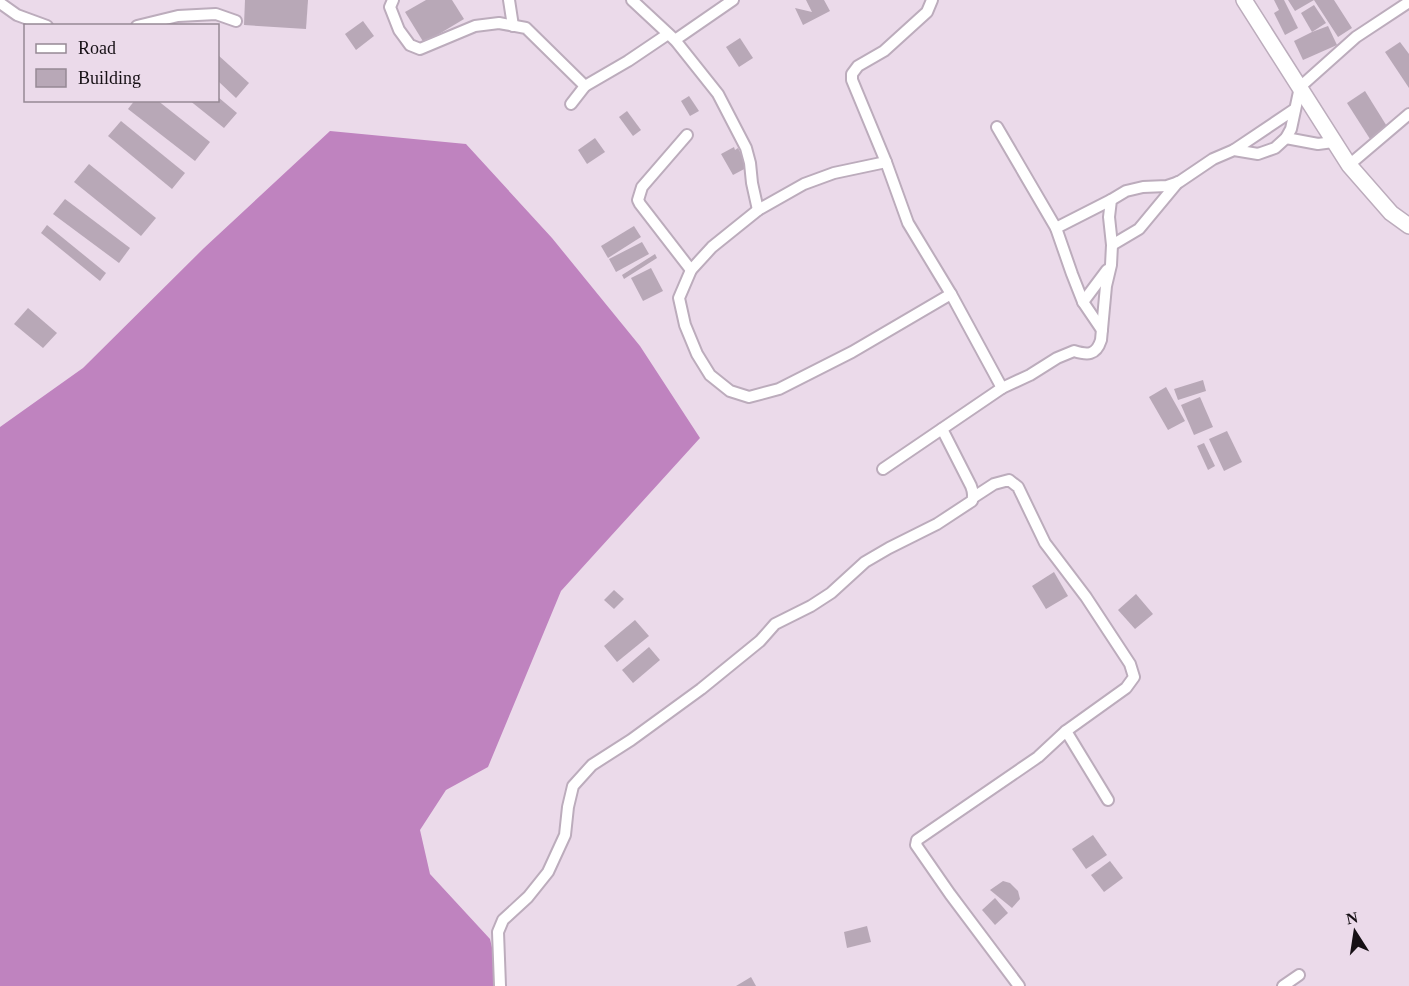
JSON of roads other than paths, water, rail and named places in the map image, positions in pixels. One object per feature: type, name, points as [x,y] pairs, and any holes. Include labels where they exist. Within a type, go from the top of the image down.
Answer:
[{"type":"street","points":[[393,0],[390,7],[399,30],[410,45],[420,49],[475,26],[499,23],[526,28],[585,86]]},
{"type":"street","points":[[509,0],[513,26]]},
{"type":"street","points":[[632,0],[671,37],[718,94],[746,148],[758,210]]},
{"type":"street","points":[[571,104],[585,86],[733,0]]},
{"type":"street","points":[[932,0],[927,12],[884,51],[858,66],[852,74],[852,80],[908,223],[951,294],[1002,388]]},
{"type":"street","points":[[1244,0],[1349,165],[1391,213],[1409,226]]},
{"type":"street","points":[[1234,150],[1258,154],[1275,148],[1286,138],[1291,129],[1300,87],[1356,37],[1409,2]]},
{"type":"street","points":[[0,3],[17,15],[42,24]]},
{"type":"street","points":[[145,24],[178,16],[216,14],[236,21]]},
{"type":"street","points":[[1112,245],[1139,229],[1179,182],[1213,159],[1234,150],[1295,109]]},
{"type":"street","points":[[1349,165],[1409,114]]},
{"type":"street","points":[[998,127],[1056,228],[1083,302],[1102,330]]},
{"type":"street","points":[[687,135],[642,187],[639,200],[691,270]]},
{"type":"street","points":[[1286,138],[1318,144],[1334,142]]},
{"type":"street","points":[[886,162],[834,172],[804,184],[758,210],[712,247],[691,270],[679,298],[685,325],[698,354],[710,375],[730,391],[749,397],[778,389],[842,357],[951,294]]},
{"type":"street","points":[[1056,228],[1111,201],[1126,191],[1143,187],[1167,186],[1179,182]]},
{"type":"street","points":[[883,469],[1002,388],[1030,375],[1057,358],[1074,351],[1085,354],[1098,348],[1101,340],[1106,285],[1111,265],[1112,245],[1109,217],[1111,201]]},
{"type":"street","points":[[1083,302],[1111,265]]},
{"type":"street","points":[[942,429],[971,486],[974,497]]},
{"type":"street","points":[[500,986],[498,932],[500,926],[548,872],[565,835],[573,786],[592,765],[701,689],[760,641],[775,624],[831,593],[865,562],[937,524],[994,484],[1009,480],[1018,487],[1045,543],[1086,597],[1130,664],[1134,677],[1126,688],[1066,731],[1038,757],[917,840],[916,845],[1019,986]]},
{"type":"street","points":[[1066,731],[1108,800]]},
{"type":"street","points":[[1283,986],[1299,975]]}]
